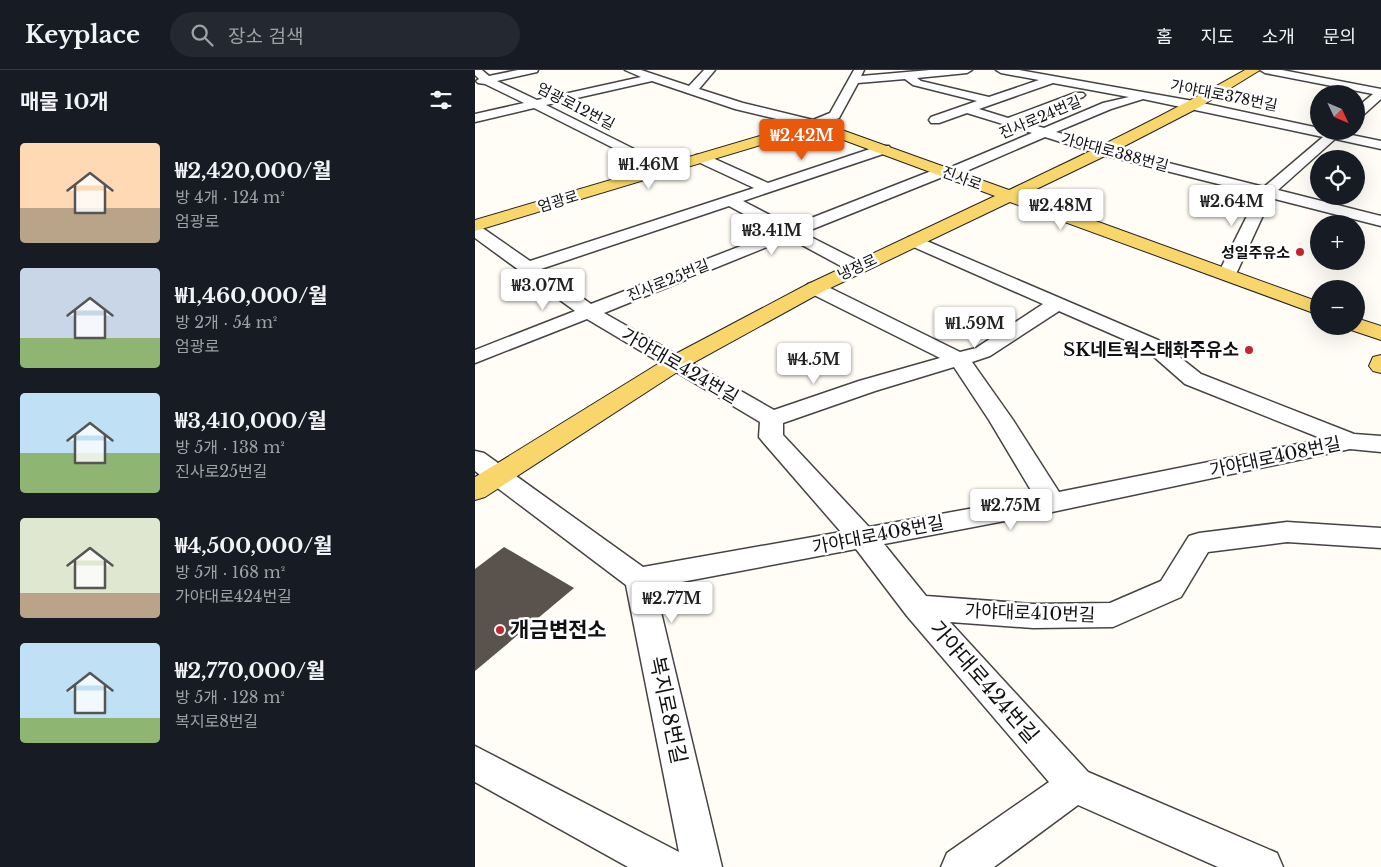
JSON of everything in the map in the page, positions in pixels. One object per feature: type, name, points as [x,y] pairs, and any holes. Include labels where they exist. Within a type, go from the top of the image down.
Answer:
[{"type":"main road","name":"냉정로","points":[[482,475],[674,364],[856,266],[1012,196],[1193,105],[1254,70]]},
{"type":"main road","name":"진사로","points":[[813,124],[1310,306]]},
{"type":"main road","name":"엄광로","points":[[475,228],[813,124]]},
{"type":"main road","points":[[1365,327],[1381,333]]},
{"type":"street","name":"엄광로12번길","points":[[475,70],[487,80],[663,169]]},
{"type":"street","points":[[475,82],[533,70]]},
{"type":"street","name":"진사로","points":[[630,70],[653,74],[695,88],[739,106],[813,124]]},
{"type":"street","points":[[695,88],[710,70]]},
{"type":"street","points":[[813,124],[835,115],[856,75],[906,75],[967,70]]},
{"type":"street","name":"가야대로378번길","points":[[1001,70],[1053,79],[1078,89],[1146,96],[1310,128]]},
{"type":"street","points":[[1265,70],[1381,92]]},
{"type":"street","points":[[475,118],[653,74]]},
{"type":"street","points":[[906,75],[917,83],[989,101]]},
{"type":"street","points":[[1010,121],[1078,89],[1092,77]]},
{"type":"street","points":[[935,120],[1053,79]]},
{"type":"street","points":[[1365,107],[1381,92]]},
{"type":"street","name":"진사로24번길","points":[[947,172],[1107,106],[1146,96]]},
{"type":"street","name":"가야대로388번길","points":[[967,109],[1104,150],[1381,221]]},
{"type":"street","points":[[1227,274],[1267,193],[1327,140]]},
{"type":"street","name":"가야대로378번길","points":[[1362,140],[1381,145]]},
{"type":"street","points":[[528,268],[883,149]]},
{"type":"street","points":[[701,158],[767,188]]},
{"type":"street","name":"진사로25번길","points":[[589,312],[947,172]]},
{"type":"street","points":[[731,201],[856,266]]},
{"type":"street","name":"가야대로424번길","points":[[475,228],[589,312],[674,364],[772,419],[771,437],[863,538],[918,606],[1075,784],[1263,867]]},
{"type":"street","points":[[915,241],[1151,344],[1193,379],[1350,441]]},
{"type":"street","points":[[815,288],[960,360],[1001,420],[1052,503]]},
{"type":"street","points":[[772,419],[867,386],[983,352],[1058,303]]},
{"type":"street","points":[[475,357],[589,312]]},
{"type":"street","name":"가야대로408번길","points":[[639,579],[1052,503],[1350,441],[1381,444]]},
{"type":"street","points":[[482,475],[639,579]]},
{"type":"street","name":"가야대로410번길","points":[[918,606],[1033,616],[1113,615],[1171,589],[1199,543],[1287,532],[1381,538]]},
{"type":"street","name":"복지로8번길","points":[[639,579],[702,867]]},
{"type":"street","points":[[475,763],[667,867]]},
{"type":"street","points":[[961,867],[1075,784]]},
{"type":"building","name":"개금변전소","points":[[504,547],[574,588],[475,671],[475,569]]},
{"type":"place","name":"성일주유소","points":[[1300,252]]},
{"type":"place","name":"SK네트웍스태화주유소","points":[[1249,350]]},
{"type":"place","name":"개금변전소","points":[[500,630]]}]
